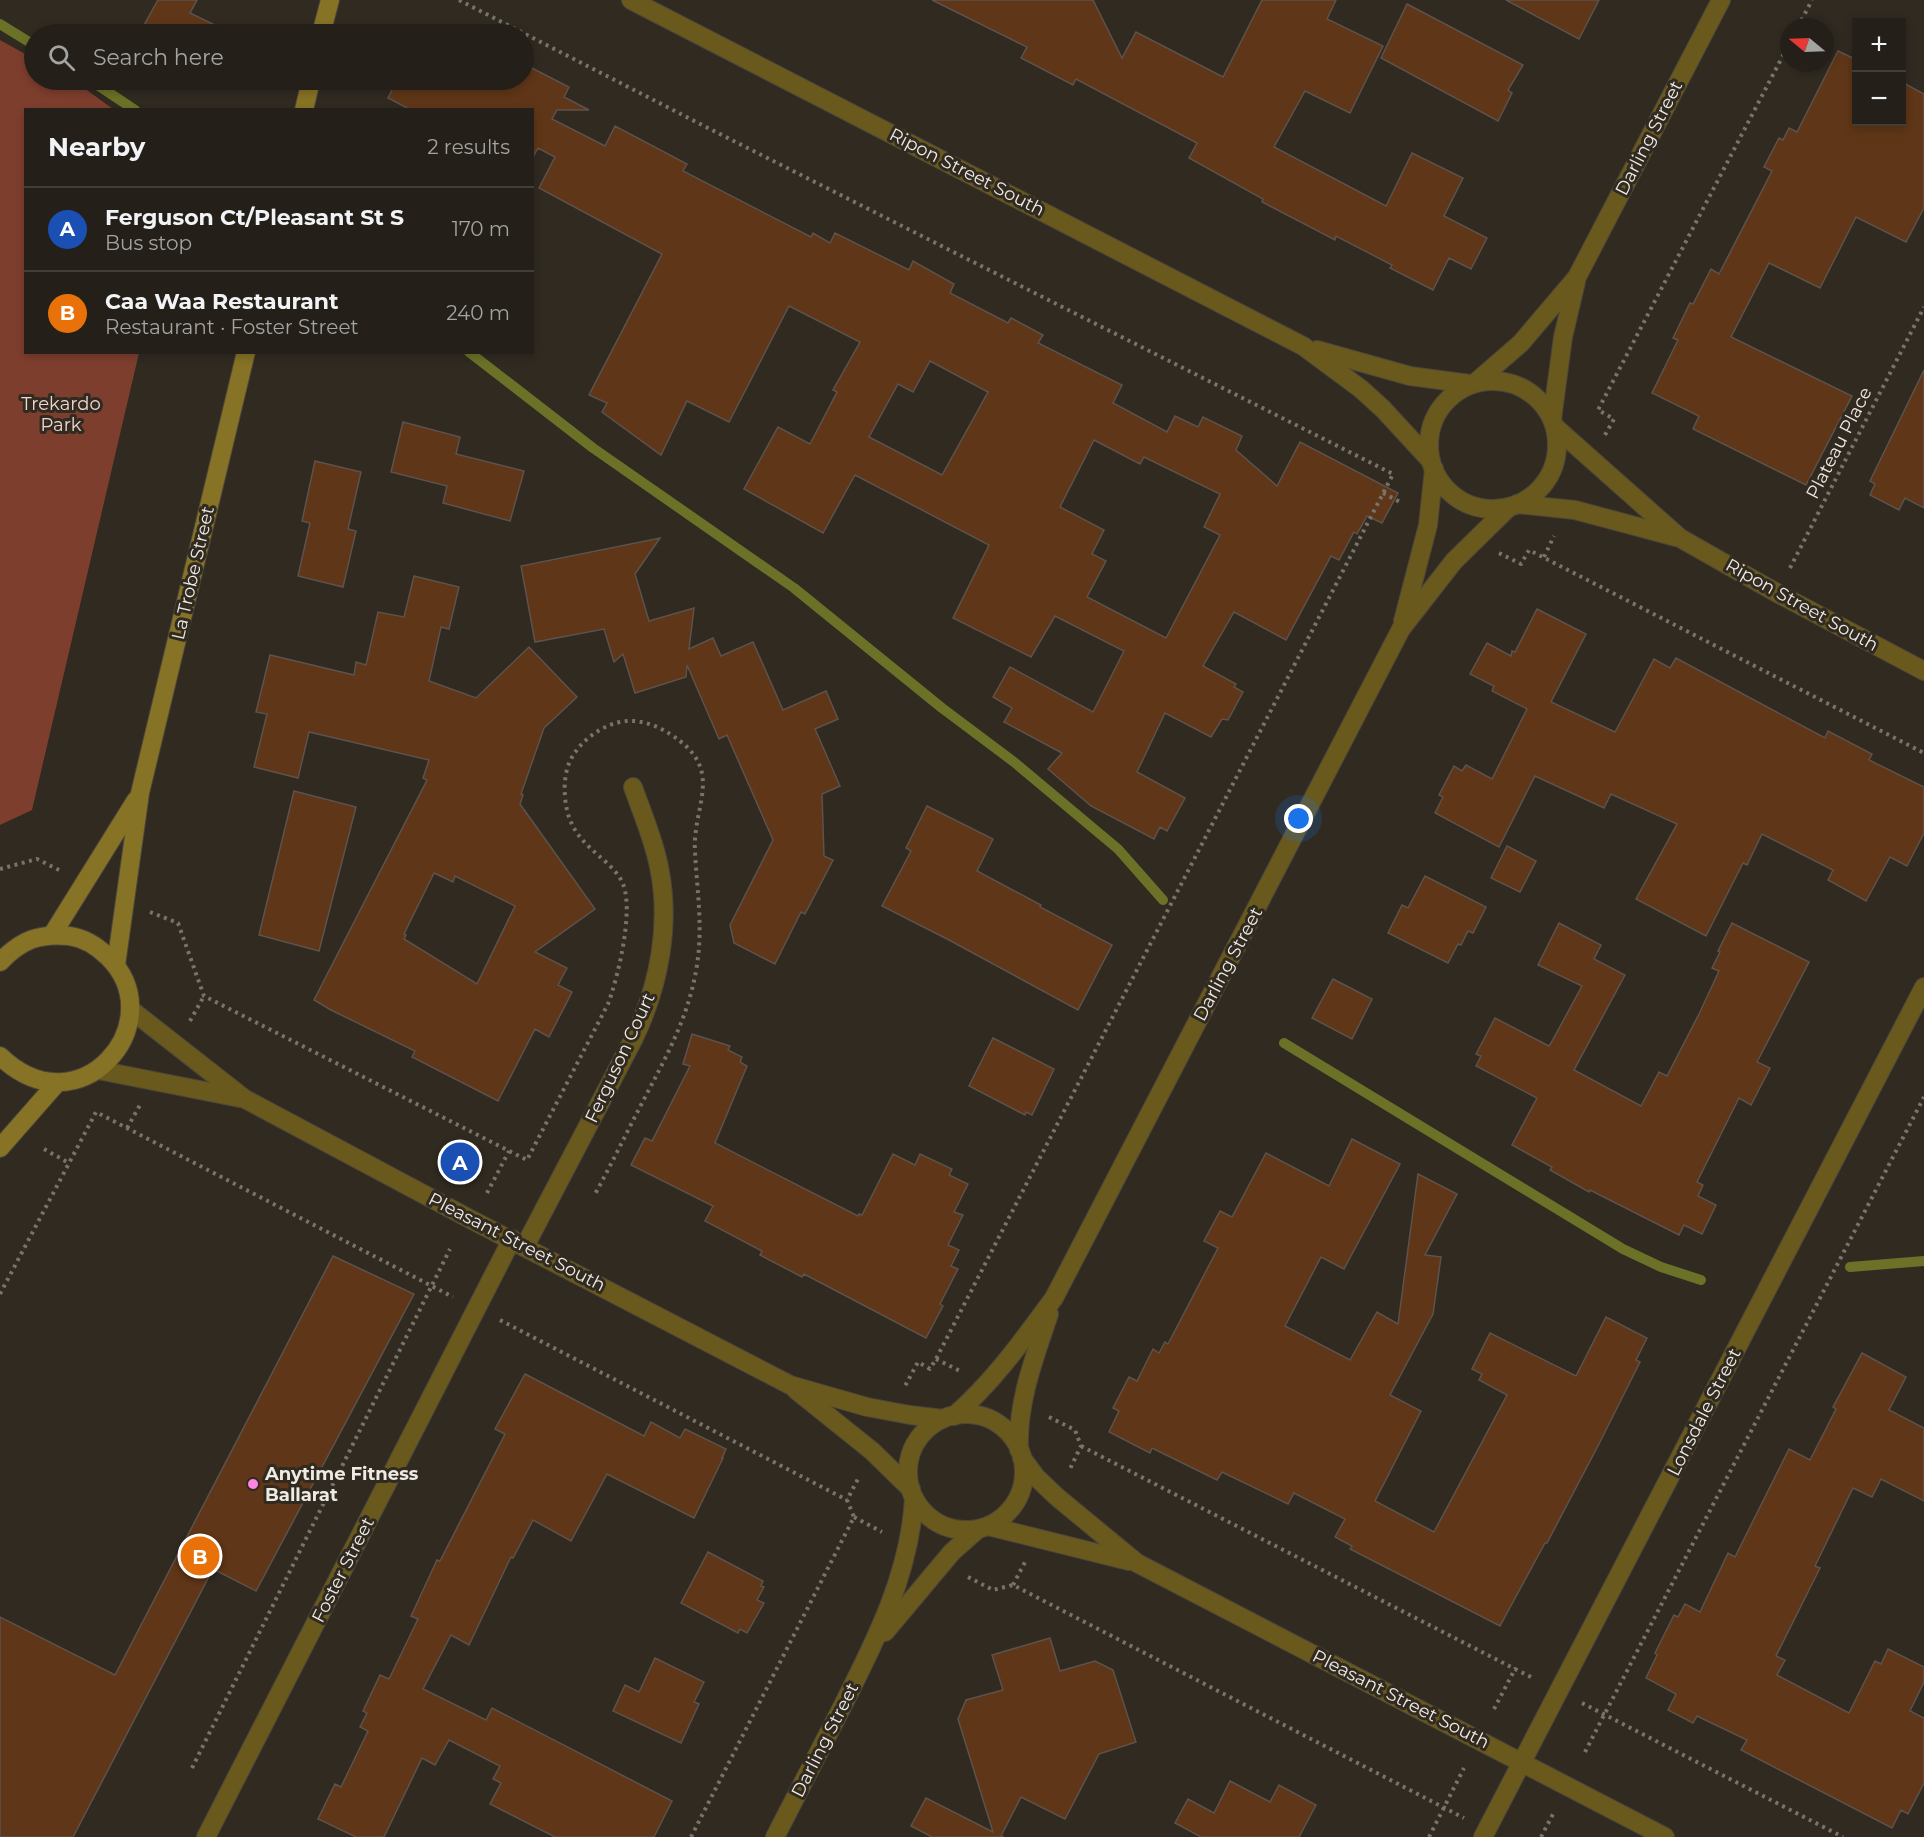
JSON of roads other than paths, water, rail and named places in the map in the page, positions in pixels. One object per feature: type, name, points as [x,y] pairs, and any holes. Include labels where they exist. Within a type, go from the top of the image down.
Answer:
[{"type":"main road","points":[[324,24],[330,0]]},
{"type":"main road","points":[[304,108],[309,90]]},
{"type":"main road","name":"La Trobe Street","points":[[116,965],[140,793],[246,354]]},
{"type":"main road","name":"La Trobe Street","points":[[52,935],[140,793]]},
{"type":"main road","points":[[0,1056],[14,1069],[34,1079],[57,1083],[85,1077],[98,1070],[115,1053],[126,1032],[130,1009],[129,993],[116,965],[98,948],[76,937],[52,935],[30,939],[4,953]]},
{"type":"main road","points":[[0,1148],[57,1083]]},
{"type":"street","name":"Ripon Street South","points":[[631,0],[1304,346],[1361,389],[1383,409],[1432,465]]},
{"type":"street","name":"Darling Street","points":[[1473,383],[1521,343],[1577,277],[1721,0]]},
{"type":"street","name":"Darling Street","points":[[1553,423],[1563,337],[1577,277]]},
{"type":"street","name":"Ripon Street South","points":[[1304,346],[1392,372],[1473,383]]},
{"type":"street","points":[[1501,381],[1525,388],[1538,398],[1553,423],[1557,451],[1551,473],[1537,492],[1513,506],[1490,509],[1464,502],[1449,492],[1432,465],[1429,442],[1436,415],[1447,400],[1473,383],[1501,381]]},
{"type":"street","name":"Ripon Street South","points":[[1553,423],[1680,538],[1777,593],[1924,671]]},
{"type":"street","name":"Darling Street","points":[[1401,629],[1429,516],[1432,465]]},
{"type":"street","name":"Ripon Street South","points":[[1513,506],[1568,509],[1680,538]]},
{"type":"street","name":"Darling Street","points":[[948,1417],[974,1398],[1004,1366],[1054,1298],[1401,629],[1441,577],[1474,540],[1513,506]]},
{"type":"street","name":"Ferguson Court","points":[[519,1243],[640,1025],[656,982],[662,937],[661,880],[655,850],[633,787]]},
{"type":"street","name":"Lonsdale Street","points":[[1478,1830],[1523,1762],[1924,987]]},
{"type":"street","name":"Pleasant Street South","points":[[130,1009],[245,1099],[790,1385],[872,1451],[912,1493]]},
{"type":"street","name":"Pleasant Street South","points":[[98,1070],[245,1099]]},
{"type":"street","name":"Foster Street","points":[[206,1837],[519,1243]]},
{"type":"street","name":"Darling Street","points":[[1020,1454],[1018,1424],[1024,1391],[1054,1298]]},
{"type":"street","name":"Pleasant Street South","points":[[790,1385],[867,1407],[918,1417],[948,1417]]},
{"type":"street","points":[[976,1416],[994,1422],[1006,1431],[1020,1454],[1023,1479],[1018,1499],[1006,1514],[983,1527],[959,1530],[942,1524],[926,1514],[912,1493],[909,1467],[913,1450],[923,1434],[948,1417],[976,1416]]},
{"type":"street","name":"Pleasant Street South","points":[[1020,1454],[1036,1477],[1057,1497],[1137,1563],[1665,1837]]},
{"type":"street","name":"Darling Street","points":[[775,1837],[875,1644],[904,1561],[911,1529],[912,1493]]},
{"type":"street","name":"Darling Street","points":[[875,1644],[952,1552],[983,1527]]},
{"type":"street","name":"Pleasant Street South","points":[[983,1527],[1137,1563]]},
{"type":"waterway","points":[[0,24],[24,39]]},
{"type":"waterway","points":[[105,90],[132,108]]},
{"type":"waterway","points":[[472,354],[593,448],[794,588],[942,708],[1014,762],[1118,849],[1163,900]]},
{"type":"waterway","points":[[1284,1043],[1623,1249],[1661,1267],[1701,1280]]},
{"type":"waterway","points":[[1850,1267],[1924,1261]]},
{"type":"place","name":"Ferguson Ct/Pleasant St S","points":[[460,1162]]},
{"type":"place","name":"Anytime Fitness Ballarat","points":[[253,1484]]},
{"type":"place","name":"Caa Waa Restaurant","points":[[200,1556]]},
{"type":"park label","name":"Trekardo Park","points":[[61,414]]}]
